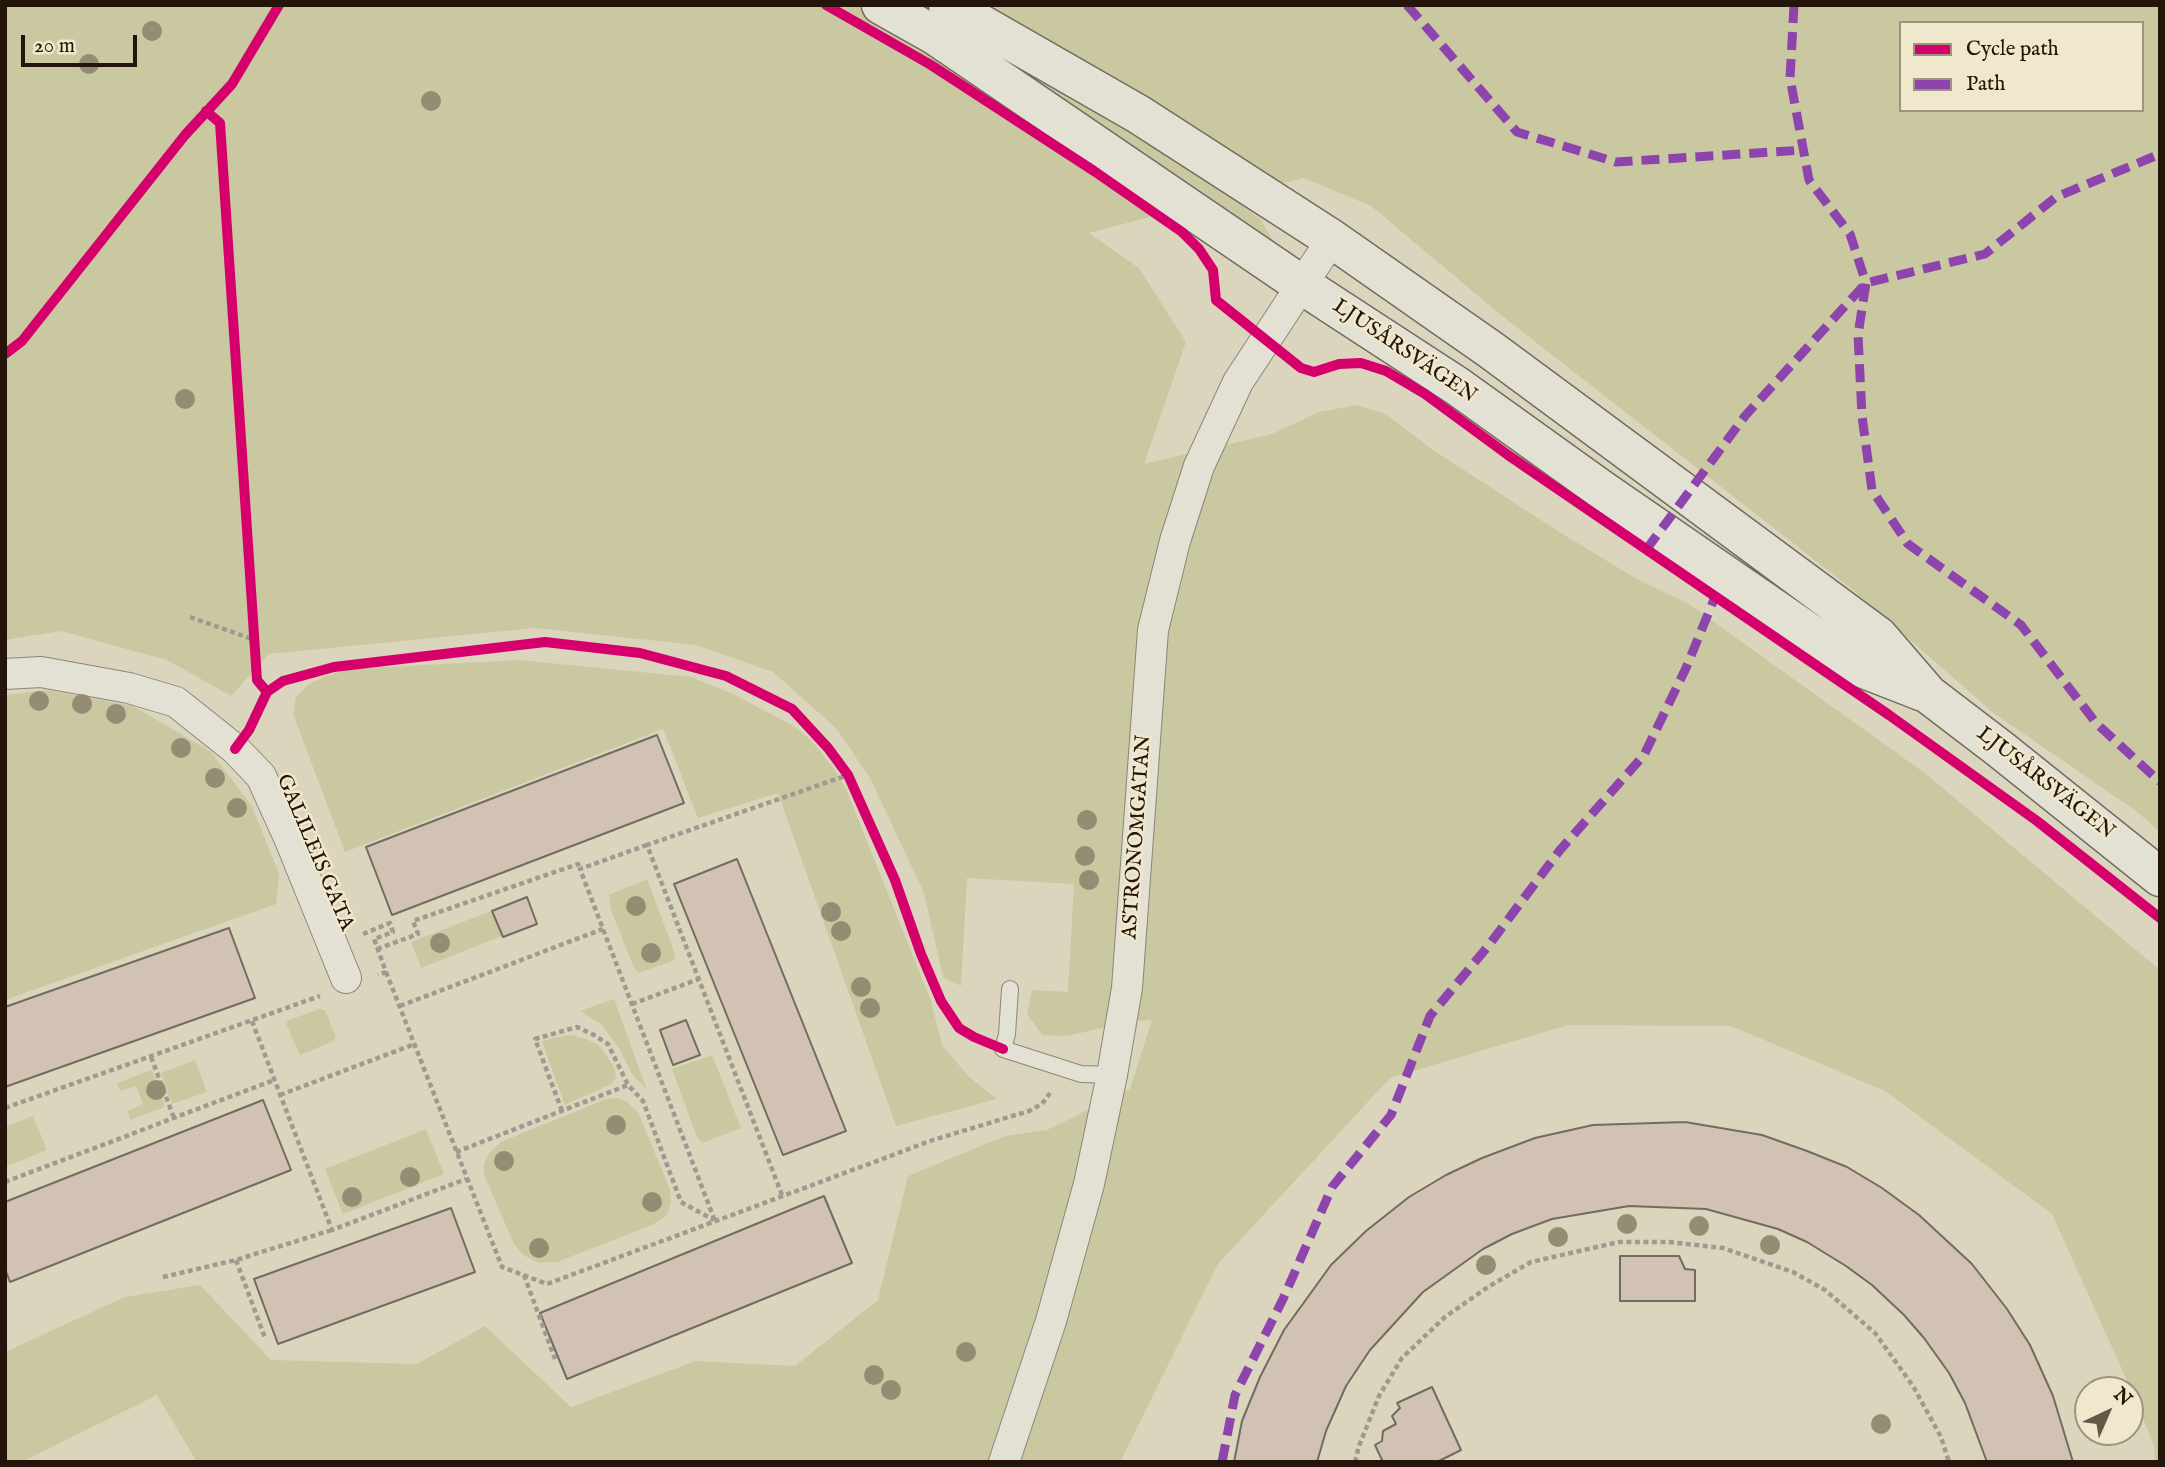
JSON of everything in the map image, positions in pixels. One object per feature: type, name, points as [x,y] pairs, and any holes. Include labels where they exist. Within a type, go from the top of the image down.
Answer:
[{"type":"main road","name":"LJUSÅRSVÄGEN","points":[[881,5],[958,51],[1302,285],[1457,386],[1602,491],[1859,667],[1928,694]]},
{"type":"main road","name":"LJUSÅRSVÄGEN","points":[[948,5],[1138,114],[1332,239],[1513,366],[1878,636],[1928,694],[2160,877]]},
{"type":"street","name":"ASTRONOMGATAN","points":[[1004,1462],[1051,1321],[1089,1184],[1112,1075],[1127,988],[1153,630],[1175,541],[1199,466],[1238,383],[1332,239]]},
{"type":"street","name":"GALILEIS GATA","points":[[5,674],[41,672],[129,688],[176,702],[235,749],[261,776],[346,978]]},
{"type":"lane","points":[[1010,989],[1007,1034],[1003,1049],[1081,1074],[1112,1075]]},
{"type":"path","points":[[190,617],[255,640]]},
{"type":"path","points":[[580,869],[848,775]]},
{"type":"path","points":[[647,845],[782,1195]]},
{"type":"path","points":[[377,948],[418,934],[413,921],[578,864],[715,1221]]},
{"type":"path","points":[[379,937],[393,932],[390,923],[380,927]]},
{"type":"path","points":[[400,1006],[603,929]]},
{"type":"path","points":[[386,972],[502,1267],[547,1284],[933,1140],[1029,1111],[1042,1104],[1052,1089],[1059,1068]]},
{"type":"path","points":[[632,1004],[699,979]]},
{"type":"path","points":[[5,1108],[252,1020],[332,1230]]},
{"type":"path","points":[[562,1111],[535,1039],[577,1027],[608,1044],[628,1085],[643,1101],[681,1202],[715,1221]]},
{"type":"path","points":[[281,1095],[415,1044]]},
{"type":"path","points":[[151,1057],[174,1118]]},
{"type":"path","points":[[5,1182],[275,1080]]},
{"type":"path","points":[[456,1152],[628,1085]]},
{"type":"path","points":[[163,1277],[236,1260],[332,1230],[466,1179]]},
{"type":"path","points":[[1355,1462],[1379,1396],[1402,1358],[1445,1317],[1488,1287],[1531,1262],[1619,1242],[1656,1242],[1723,1248],[1793,1272],[1825,1290],[1875,1333],[1913,1386],[1936,1427],[1949,1462]]},
{"type":"path","points":[[236,1260],[265,1338]]},
{"type":"path","points":[[524,1275],[555,1359]]},
{"type":"shaded area","points":[[5,5],[2160,5],[2160,832],[2136,811],[1995,714],[1848,586],[1501,315],[1371,206],[1304,178],[1231,196],[1261,220],[1274,243],[1203,203],[1089,233],[1139,268],[1186,342],[1144,464],[1272,434],[1319,412],[1357,405],[1386,414],[1433,450],[1561,533],[1635,578],[1689,604],[1926,774],[2160,970],[2160,1462],[2155,1462],[2154,1445],[2144,1421],[2144,1376],[2125,1376],[2052,1214],[1885,1091],[1731,1026],[1568,1025],[1390,1078],[1218,1264],[1120,1462],[197,1462],[157,1395],[22,1462],[5,1462],[5,1352],[125,1297],[200,1285],[271,1360],[417,1364],[485,1326],[571,1407],[696,1361],[795,1366],[878,1300],[908,1176],[1005,1136],[1047,1130],[1130,1089],[1152,1020],[1133,1021],[1067,1036],[1042,1035],[1027,1014],[1032,990],[1068,992],[1074,884],[967,878],[961,986],[943,977],[924,893],[870,778],[836,728],[773,672],[696,645],[535,628],[269,654],[231,696],[167,660],[61,631],[5,640]]},
{"type":"shaded area","points":[[519,660],[691,677],[733,694],[792,725],[811,740],[846,789],[931,1001],[942,1045],[969,1077],[997,1099],[896,1126],[778,793],[698,818],[663,729],[345,852],[293,714],[296,697],[309,684],[349,669]]},
{"type":"shaded area","points":[[47,690],[133,706],[211,752],[252,806],[279,874],[276,904],[5,1000],[5,695]]},
{"type":"shaded area","points":[[647,879],[675,960],[639,973],[634,968],[611,910],[609,895]]},
{"type":"shaded area","points":[[491,911],[502,936],[421,968],[411,942]]},
{"type":"shaded area","points":[[614,999],[647,1090],[632,1074],[621,1051],[601,1024],[580,1011]]},
{"type":"shaded area","points":[[320,1009],[325,1010],[336,1037],[334,1041],[300,1055],[286,1024],[289,1020]]},
{"type":"shaded area","points":[[571,1035],[587,1039],[601,1047],[615,1069],[616,1078],[611,1084],[565,1105],[542,1042]]},
{"type":"shaded area","points":[[712,1055],[741,1128],[702,1143],[697,1137],[672,1069]]},
{"type":"shaded area","points":[[195,1060],[207,1092],[172,1104],[161,1073]]},
{"type":"shaded area","points":[[152,1070],[165,1107],[130,1120],[128,1111],[143,1104],[136,1086],[120,1091],[117,1083]]},
{"type":"shaded area","points":[[617,1098],[627,1102],[638,1112],[670,1189],[671,1204],[666,1216],[652,1225],[557,1262],[539,1263],[523,1255],[514,1244],[484,1175],[484,1164],[490,1152],[501,1142],[606,1099]]},
{"type":"shaded area","points":[[33,1116],[47,1150],[5,1167],[5,1127]]},
{"type":"shaded area","points":[[426,1129],[444,1174],[343,1214],[325,1169]]},
{"type":"building","points":[[657,735],[684,803],[392,915],[366,847]]},
{"type":"building","points":[[737,859],[846,1131],[783,1155],[674,884]]},
{"type":"building","points":[[527,897],[537,924],[503,937],[492,911]]},
{"type":"building","points":[[229,928],[255,998],[5,1087],[5,1007]]},
{"type":"building","points":[[686,1020],[700,1055],[673,1065],[660,1030]]},
{"type":"building","points":[[263,1100],[291,1170],[10,1282],[5,1269],[5,1202]]},
{"type":"building","points":[[1685,1122],[1762,1135],[1807,1151],[1847,1167],[1919,1215],[1972,1264],[2007,1309],[2030,1345],[2053,1396],[2073,1462],[1987,1462],[1965,1403],[1949,1373],[1924,1338],[1872,1285],[1807,1242],[1778,1229],[1706,1209],[1629,1206],[1552,1219],[1512,1234],[1483,1249],[1423,1292],[1370,1350],[1346,1386],[1326,1431],[1317,1462],[1234,1462],[1242,1421],[1284,1330],[1331,1265],[1366,1231],[1409,1197],[1482,1158],[1535,1138],[1593,1125]]},
{"type":"building","points":[[824,1196],[852,1263],[567,1379],[540,1313]]},
{"type":"building","points":[[451,1208],[475,1272],[278,1344],[254,1279]]},
{"type":"building","points":[[1620,1256],[1679,1256],[1685,1269],[1695,1270],[1695,1301],[1620,1301]]},
{"type":"building","points":[[1432,1387],[1461,1450],[1437,1462],[1383,1462],[1375,1445],[1382,1441],[1383,1431],[1396,1424],[1392,1416],[1400,1408],[1397,1403]]},
{"type":"marked path","points":[[1407,5],[1517,132],[1616,162],[1804,150]]},
{"type":"marked path","points":[[1794,5],[1790,78],[1809,180],[1850,234],[1866,283],[1858,335],[1862,416],[1872,490],[1908,544],[2021,625],[2096,723],[2160,782]]},
{"type":"marked path","points":[[1646,550],[1745,416],[1866,283],[1985,254],[2056,197],[2160,154]]},
{"type":"marked path","points":[[1222,1462],[1235,1395],[1283,1299],[1332,1187],[1391,1115],[1430,1016],[1489,945],[1560,850],[1644,755],[1686,668],[1715,597]]},
{"type":"cycle path","points":[[5,354],[22,341],[185,135],[232,84],[279,5]]},
{"type":"cycle path","points":[[826,5],[931,65],[1182,232],[1199,249],[1213,270],[1216,300],[1301,368],[1314,372],[1339,364],[1361,363],[1386,371],[1425,394],[1508,455],[1889,715],[2037,821],[2160,918]]},
{"type":"cycle path","points":[[206,111],[220,123],[257,680],[267,692]]},
{"type":"cycle path","points":[[235,749],[249,730],[267,692],[283,681],[334,667],[545,642],[640,653],[726,676],[792,709],[828,748],[848,775],[895,880],[941,1001],[959,1028],[1003,1049]]}]
